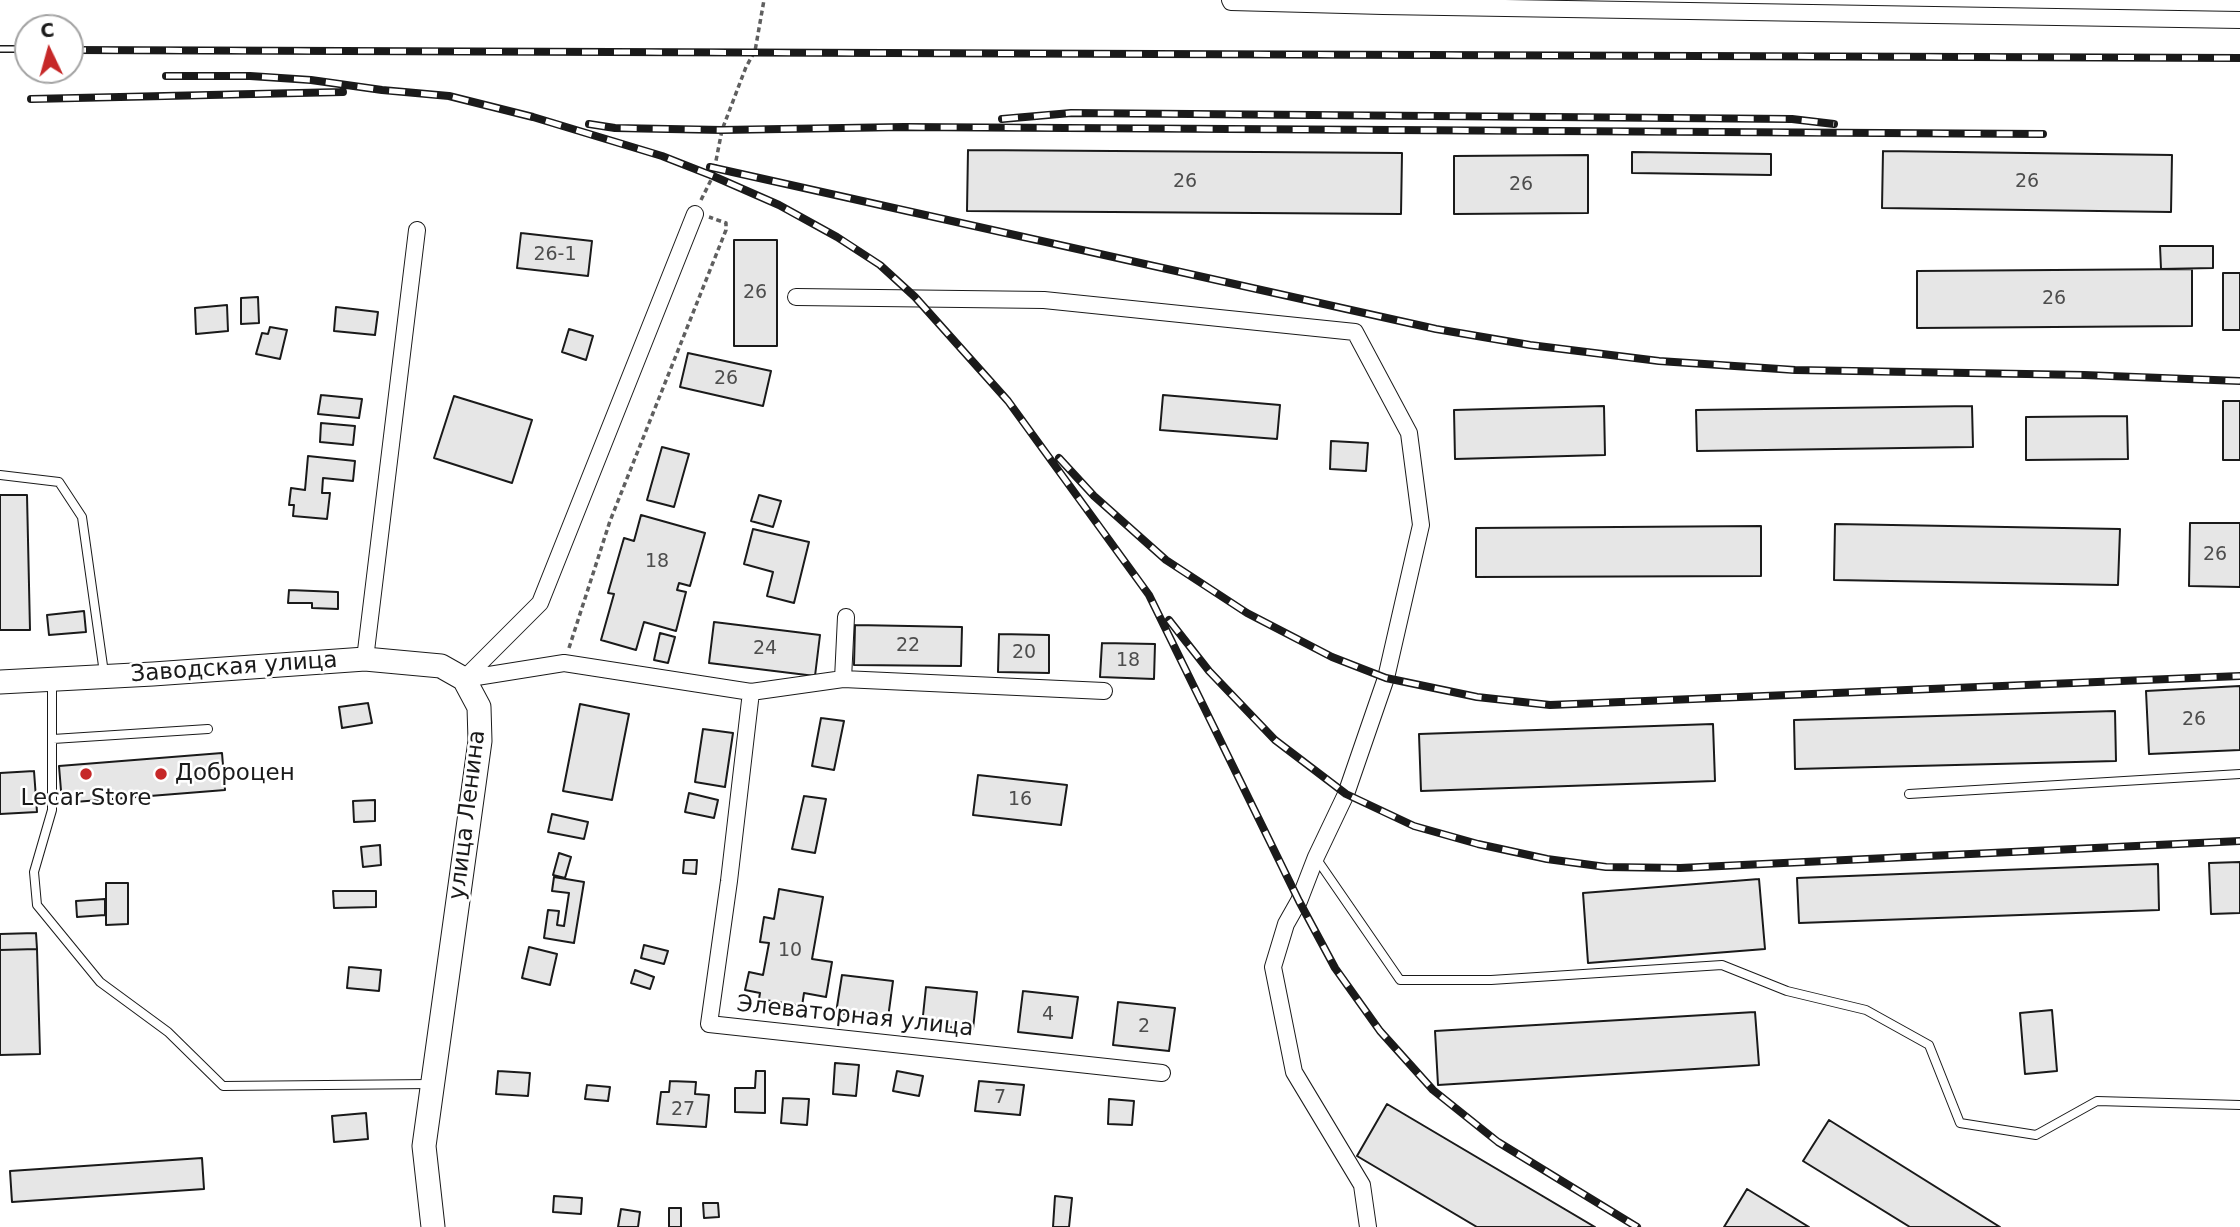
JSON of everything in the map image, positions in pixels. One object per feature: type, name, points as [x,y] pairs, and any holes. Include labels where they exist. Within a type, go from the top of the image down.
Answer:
[{"type":"main road","name":"Заводская улица","points":[[0,682],[365,659],[441,666],[464,679]]},
{"type":"main road","name":"улица Ленина","points":[[433,1227],[424,1146],[480,741],[479,707],[464,679]]},
{"type":"street","points":[[1230,0],[1383,6],[2240,20]]},
{"type":"street","points":[[464,679],[540,603],[695,214]]},
{"type":"street","points":[[365,659],[417,230]]},
{"type":"street","points":[[796,297],[1044,300],[1355,332],[1409,433],[1421,525],[1386,678],[1346,794],[1316,857],[1299,901],[1286,924],[1273,967],[1294,1072],[1362,1185],[1368,1227]]},
{"type":"street","points":[[843,678],[846,617]]},
{"type":"street","points":[[464,679],[564,663],[751,692],[843,678],[1104,691]]},
{"type":"street","name":"Элеваторная улица","points":[[751,692],[709,1024],[1162,1073]]},
{"type":"lane","points":[[0,475],[59,482],[82,517],[104,676]]},
{"type":"lane","points":[[52,679],[52,810],[34,872],[37,905],[100,982],[168,1032],[223,1086],[433,1084]]},
{"type":"lane","points":[[53,738],[208,729]]},
{"type":"lane","points":[[1909,794],[2240,774]]},
{"type":"lane","points":[[1316,857],[1400,981],[1491,980],[1722,965],[1787,991],[1866,1010],[1929,1045],[1960,1123],[2036,1135],[2097,1101],[2240,1105]]},
{"type":"path","points":[[564,663],[610,521],[726,230],[726,223],[720,219],[695,214],[713,176],[722,130],[746,67],[755,51],[764,0]]},
{"type":"building","points":[[968,150],[1402,153],[1401,214],[967,211]]},
{"type":"building","points":[[1883,151],[2172,155],[2171,212],[1882,208]]},
{"type":"building","points":[[1632,152],[1771,154],[1771,175],[1632,173]]},
{"type":"building","points":[[1588,155],[1588,213],[1454,214],[1454,156]]},
{"type":"building","points":[[521,233],[592,241],[588,276],[517,268]]},
{"type":"building","points":[[734,240],[777,240],[777,346],[734,346]]},
{"type":"building","points":[[2160,246],[2213,246],[2213,268],[2161,269]]},
{"type":"building","points":[[2192,269],[2192,326],[1917,328],[1917,271]]},
{"type":"building","points":[[2223,273],[2240,273],[2240,330],[2223,330]]},
{"type":"building","points":[[258,297],[259,323],[241,324],[241,298]]},
{"type":"building","points":[[227,305],[228,331],[196,334],[195,308]]},
{"type":"building","points":[[336,307],[378,312],[375,335],[334,331]]},
{"type":"building","points":[[270,327],[287,330],[280,359],[256,354],[262,333],[268,334]]},
{"type":"building","points":[[569,329],[593,336],[586,360],[562,352]]},
{"type":"building","points":[[688,353],[771,371],[763,406],[680,387]]},
{"type":"building","points":[[321,395],[362,399],[359,418],[318,414]]},
{"type":"building","points":[[1163,395],[1280,405],[1277,439],[1160,430]]},
{"type":"building","points":[[454,396],[532,420],[512,483],[434,458]]},
{"type":"building","points":[[2223,401],[2240,401],[2240,460],[2223,460]]},
{"type":"building","points":[[1604,406],[1605,455],[1455,459],[1454,410]]},
{"type":"building","points":[[1972,406],[1973,447],[1697,451],[1696,410]]},
{"type":"building","points":[[2127,416],[2128,459],[2026,460],[2026,417]]},
{"type":"building","points":[[321,423],[355,426],[353,445],[320,442]]},
{"type":"building","points":[[1331,441],[1368,443],[1366,471],[1330,469]]},
{"type":"building","points":[[662,447],[689,454],[674,507],[647,500]]},
{"type":"building","points":[[308,456],[355,461],[353,481],[323,478],[322,493],[330,493],[327,519],[293,516],[294,505],[289,505],[291,488],[305,490]]},
{"type":"building","points":[[0,495],[27,495],[30,630],[0,630]]},
{"type":"building","points":[[759,495],[781,501],[773,527],[751,521]]},
{"type":"building","points":[[641,515],[705,533],[690,586],[679,583],[677,590],[686,592],[676,631],[644,622],[636,650],[601,640],[614,594],[608,593],[624,538],[634,541]]},
{"type":"building","points":[[2190,523],[2240,523],[2240,587],[2189,586]]},
{"type":"building","points":[[1835,524],[2120,529],[2118,585],[1834,580]]},
{"type":"building","points":[[1761,526],[1761,576],[1476,577],[1476,528]]},
{"type":"building","points":[[753,529],[809,542],[794,603],[767,596],[773,572],[744,564]]},
{"type":"building","points":[[289,590],[338,592],[338,609],[312,608],[312,603],[288,603]]},
{"type":"building","points":[[84,611],[86,632],[49,635],[47,615]]},
{"type":"building","points":[[714,622],[820,635],[815,676],[709,663]]},
{"type":"building","points":[[855,625],[962,627],[961,666],[854,665]]},
{"type":"building","points":[[660,633],[675,637],[668,663],[654,660]]},
{"type":"building","points":[[999,634],[1049,635],[1049,673],[998,672]]},
{"type":"building","points":[[1102,643],[1155,644],[1154,679],[1100,677]]},
{"type":"building","points":[[2240,686],[2240,750],[2149,754],[2146,691]]},
{"type":"building","points":[[368,703],[372,723],[342,728],[339,707]]},
{"type":"building","points":[[580,704],[629,714],[612,800],[563,791]]},
{"type":"building","points":[[2115,711],[2116,761],[1795,769],[1794,720]]},
{"type":"building","points":[[821,718],[844,721],[834,770],[812,766]]},
{"type":"building","points":[[1713,724],[1715,781],[1421,791],[1419,734]]},
{"type":"building","points":[[703,729],[733,733],[725,787],[695,782]]},
{"type":"building","points":[[222,753],[225,790],[62,803],[59,766]]},
{"type":"building","points":[[34,771],[37,812],[0,814],[0,773]]},
{"type":"building","points":[[978,775],[1067,785],[1061,825],[973,815]]},
{"type":"building","points":[[689,793],[718,800],[714,818],[685,812]]},
{"type":"building","points":[[804,796],[826,799],[815,853],[792,849]]},
{"type":"building","points":[[375,800],[375,821],[354,822],[353,801]]},
{"type":"building","points":[[552,814],[588,822],[584,839],[548,832]]},
{"type":"building","points":[[380,845],[381,865],[363,867],[361,847]]},
{"type":"building","points":[[559,853],[571,857],[565,878],[553,875]]},
{"type":"building","points":[[684,860],[697,860],[696,874],[683,873]]},
{"type":"building","points":[[2240,862],[2240,913],[2211,914],[2209,863]]},
{"type":"building","points":[[2158,864],[2159,910],[1799,923],[1797,878]]},
{"type":"building","points":[[554,877],[584,882],[574,943],[544,938],[548,910],[559,911],[557,925],[564,926],[569,893],[552,891]]},
{"type":"building","points":[[1759,879],[1765,949],[1588,963],[1583,893]]},
{"type":"building","points":[[106,883],[128,883],[128,924],[106,925]]},
{"type":"building","points":[[779,889],[823,897],[812,959],[832,962],[826,997],[804,993],[802,1006],[759,999],[760,993],[745,990],[749,972],[763,975],[769,943],[760,942],[764,917],[774,919]]},
{"type":"building","points":[[333,891],[376,891],[376,907],[334,908]]},
{"type":"building","points":[[105,899],[105,915],[77,917],[76,901]]},
{"type":"building","points":[[36,933],[37,949],[0,950],[0,934]]},
{"type":"building","points":[[644,945],[668,951],[664,964],[641,958]]},
{"type":"building","points":[[529,947],[557,954],[550,985],[522,978]]},
{"type":"building","points":[[37,949],[40,1054],[0,1055],[0,950]]},
{"type":"building","points":[[349,967],[381,970],[379,991],[347,988]]},
{"type":"building","points":[[635,970],[654,977],[650,989],[631,983]]},
{"type":"building","points":[[842,975],[893,981],[888,1018],[836,1013]]},
{"type":"building","points":[[926,987],[977,992],[973,1029],[922,1025]]},
{"type":"building","points":[[1023,991],[1078,997],[1072,1038],[1018,1032]]},
{"type":"building","points":[[1118,1002],[1175,1008],[1169,1051],[1113,1045]]},
{"type":"building","points":[[2052,1010],[2057,1071],[2025,1074],[2020,1013]]},
{"type":"building","points":[[1755,1012],[1759,1065],[1438,1085],[1435,1031]]},
{"type":"building","points":[[835,1063],[859,1065],[856,1096],[833,1094]]},
{"type":"building","points":[[498,1071],[530,1073],[528,1096],[496,1094]]},
{"type":"building","points":[[756,1071],[765,1071],[765,1113],[735,1112],[735,1088],[755,1088]]},
{"type":"building","points":[[897,1071],[923,1076],[919,1096],[893,1091]]},
{"type":"building","points":[[670,1081],[696,1082],[695,1094],[709,1095],[706,1127],[657,1124],[661,1092],[669,1092]]},
{"type":"building","points":[[979,1081],[1024,1085],[1020,1115],[975,1111]]},
{"type":"building","points":[[587,1085],[610,1087],[608,1101],[585,1099]]},
{"type":"building","points":[[783,1098],[809,1099],[807,1125],[781,1123]]},
{"type":"building","points":[[1109,1099],[1134,1101],[1132,1125],[1108,1124]]},
{"type":"building","points":[[1387,1104],[1595,1227],[1477,1227],[1357,1156]]},
{"type":"building","points":[[366,1113],[368,1139],[334,1142],[332,1116]]},
{"type":"building","points":[[1829,1120],[2000,1227],[1910,1227],[1803,1161]]},
{"type":"building","points":[[202,1158],[204,1189],[12,1202],[10,1171]]},
{"type":"building","points":[[1747,1189],[1809,1227],[1724,1227]]},
{"type":"building","points":[[554,1196],[582,1198],[581,1214],[553,1212]]},
{"type":"building","points":[[1055,1196],[1072,1198],[1069,1227],[1053,1227]]},
{"type":"building","points":[[703,1203],[718,1203],[719,1217],[704,1218]]},
{"type":"building","points":[[669,1208],[681,1208],[681,1227],[669,1227]]},
{"type":"building","points":[[621,1209],[640,1212],[638,1227],[618,1227]]},
{"type":"railway","points":[[0,49],[14,49]]},
{"type":"railway","points":[[84,50],[2240,58]]},
{"type":"railway","points":[[166,76],[250,76],[311,80],[449,96],[533,117],[662,156],[713,176],[779,205],[837,237],[880,265],[915,297],[1008,401],[1149,595],[1299,901],[1335,968],[1380,1031],[1433,1090],[1498,1142],[1637,1227]]},
{"type":"railway","points":[[31,99],[343,92]]},
{"type":"railway","points":[[1002,119],[1071,113],[1792,119],[1834,124]]},
{"type":"railway","points":[[589,124],[615,128],[722,130],[904,127],[2043,134]]},
{"type":"railway","points":[[710,167],[1436,329],[1530,345],[1659,361],[1795,370],[2084,375],[2240,381]]},
{"type":"railway","points":[[1059,458],[1094,496],[1166,560],[1247,613],[1332,657],[1386,678],[1477,697],[1550,705],[2240,676]]},
{"type":"railway","points":[[1169,620],[1209,671],[1275,740],[1346,794],[1414,826],[1547,859],[1606,867],[1680,868],[2240,841]]},
{"type":"place","name":"Lecar Store","points":[[86,774]]},
{"type":"place","name":"Доброцен","points":[[161,774]]}]
